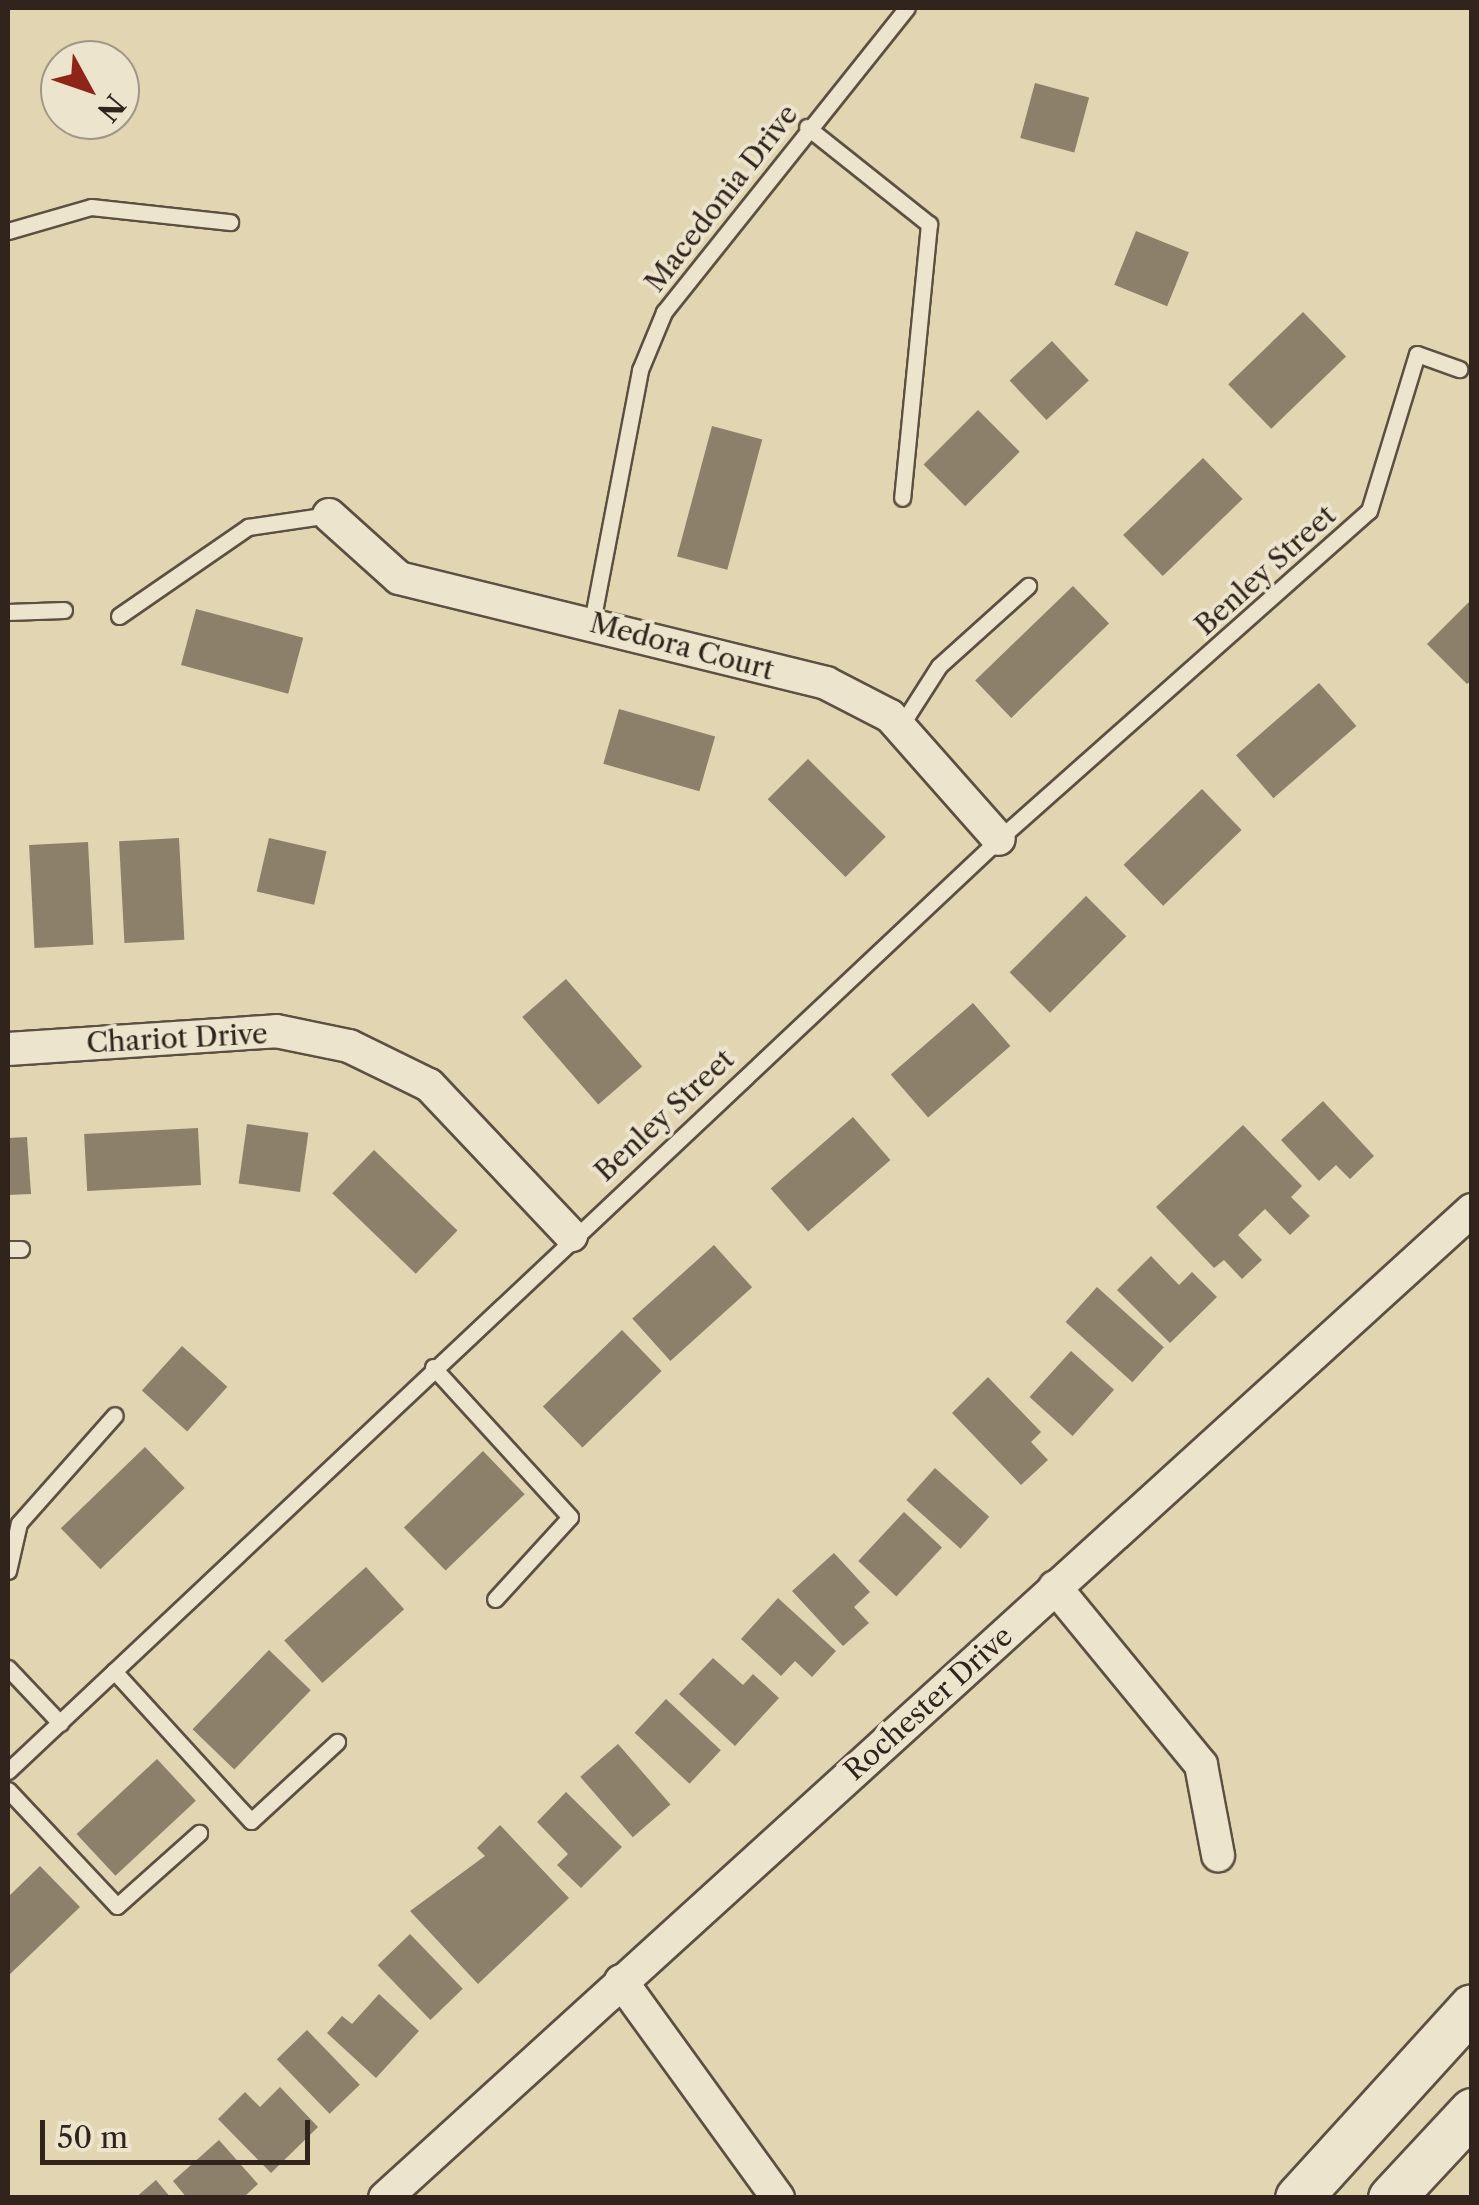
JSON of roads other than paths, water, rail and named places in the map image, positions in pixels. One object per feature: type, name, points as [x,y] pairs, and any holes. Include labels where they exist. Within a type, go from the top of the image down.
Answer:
[{"type":"main road","points":[[1298,2198],[1472,2007]]},
{"type":"main road","points":[[1391,2198],[1472,2110]]},
{"type":"street","name":"Medora Court","points":[[329,515],[399,578],[592,622],[826,683],[900,728],[1000,838]]},
{"type":"street","name":"Chariot Drive","points":[[8,1049],[276,1031],[348,1046],[430,1085],[571,1235]]},
{"type":"street","name":"Rochester Drive","points":[[385,2198],[1472,1210]]},
{"type":"street","points":[[1055,1587],[1201,1765],[1218,1855]]},
{"type":"street","points":[[621,1981],[778,2198]]},
{"type":"lane","name":"Macedonia Drive","points":[[592,622],[640,370],[664,312],[807,127],[907,8]]},
{"type":"lane","points":[[807,127],[930,224],[902,498]]},
{"type":"lane","points":[[8,230],[91,207],[230,222]]},
{"type":"lane","name":"Benley Street","points":[[8,1771],[571,1235],[1000,838],[1369,511],[1416,354],[1459,369]]},
{"type":"lane","points":[[118,616],[248,527],[329,515]]},
{"type":"lane","points":[[900,728],[939,666],[1028,586]]},
{"type":"lane","points":[[8,612],[64,610]]},
{"type":"lane","points":[[433,1367],[570,1517],[495,1599]]},
{"type":"lane","points":[[8,1571],[19,1523],[114,1415]]},
{"type":"lane","points":[[8,1668],[60,1722]]},
{"type":"lane","points":[[114,1671],[251,1821],[337,1742]]},
{"type":"lane","points":[[8,1790],[117,1906],[199,1833]]}]
